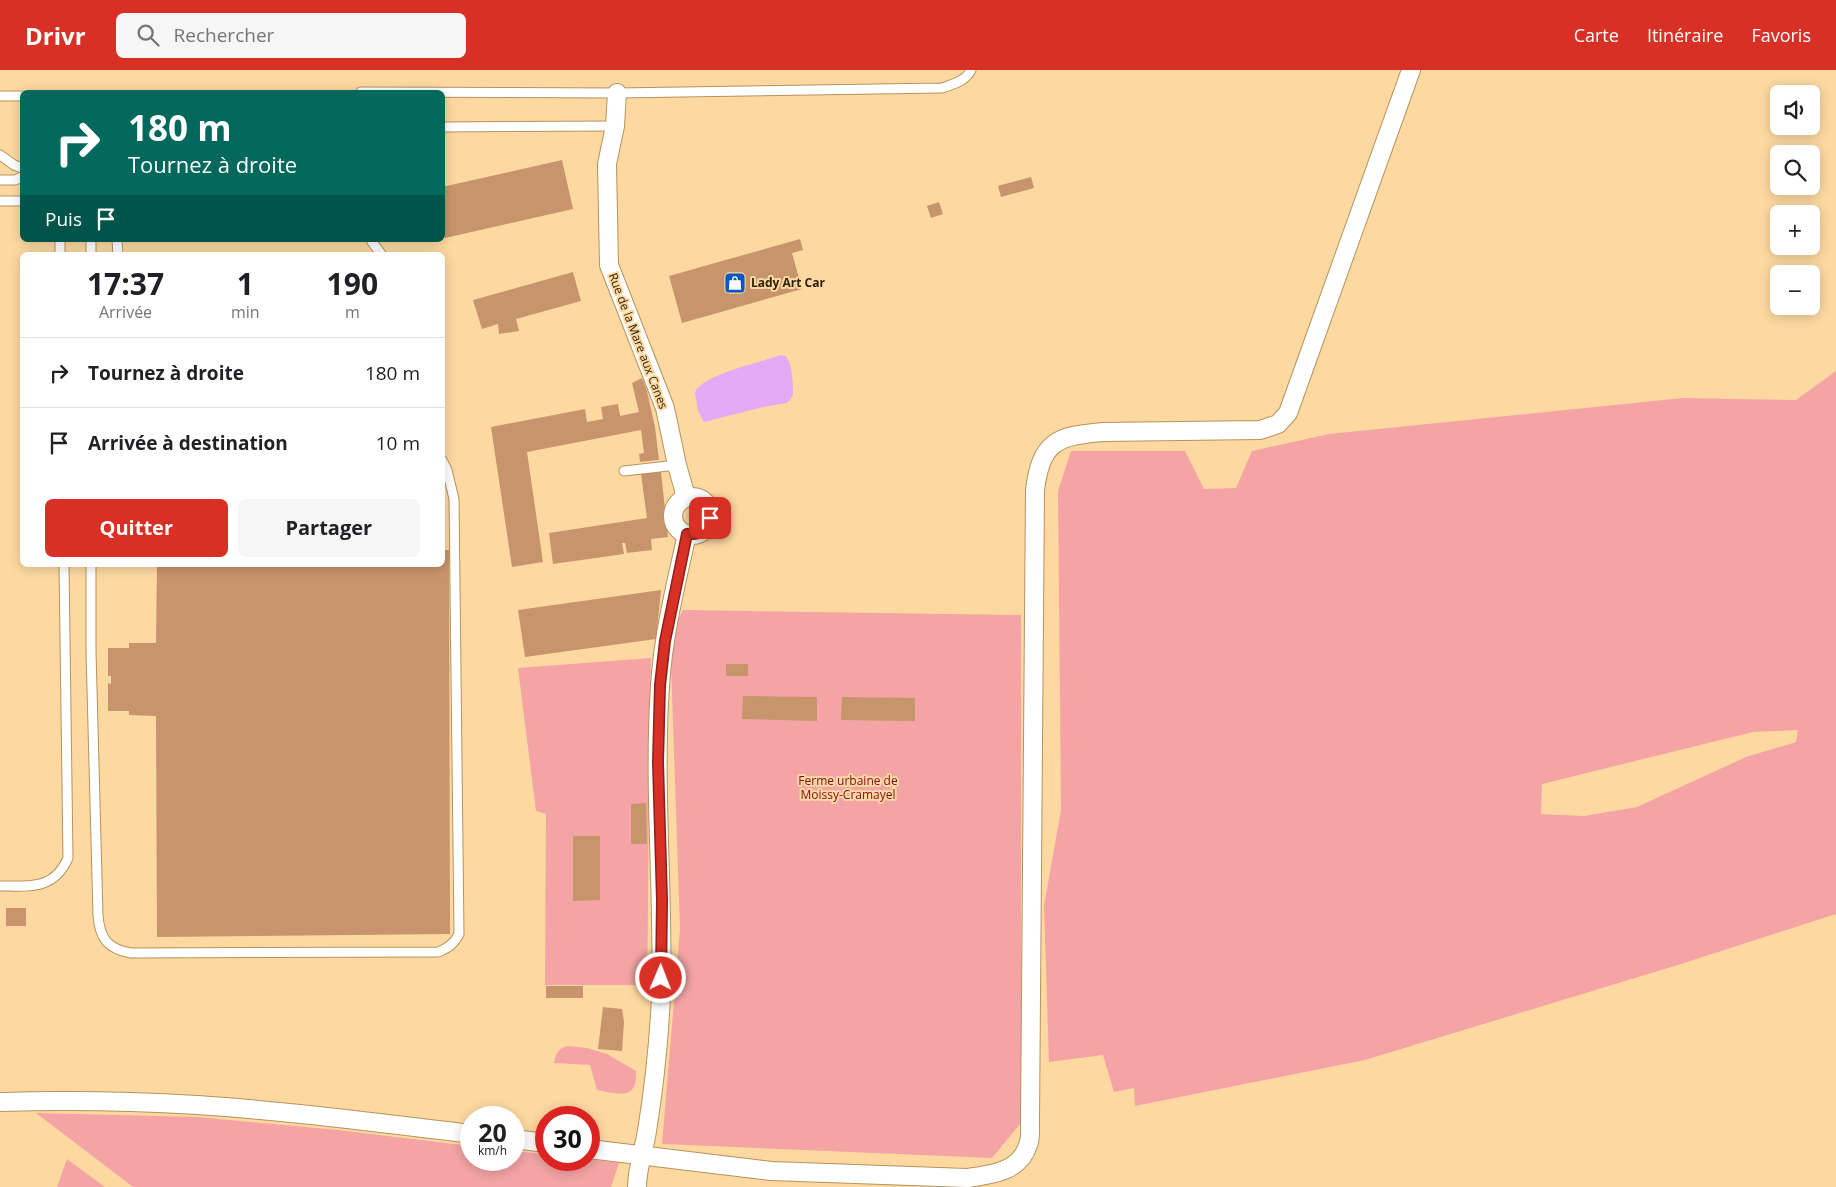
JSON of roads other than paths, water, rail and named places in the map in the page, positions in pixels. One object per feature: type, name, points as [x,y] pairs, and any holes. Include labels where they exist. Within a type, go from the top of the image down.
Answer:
[{"type":"street","points":[[600,1150],[771,1171],[967,1178],[988,1176],[1008,1170],[1022,1159],[1029,1145],[1030,1122],[1035,500],[1038,468],[1046,452],[1059,440],[1078,434],[1260,430],[1278,424],[1288,413],[1411,70]]},
{"type":"street","name":"Rue de la Mare aux Canes","points":[[616,93],[614,126],[607,164],[609,264],[665,408],[686,498]]},
{"type":"street","points":[[686,498],[698,498],[704,501],[710,512],[709,523],[697,534],[687,534],[678,528],[673,519],[673,513],[677,504],[686,498]]},
{"type":"street","points":[[636,1187],[652,1096],[661,998],[662,900],[658,762],[660,685],[665,641],[687,534]]},
{"type":"street","points":[[0,1102],[94,1101],[196,1105],[316,1116],[460,1133]]},
{"type":"lane","points":[[445,92],[616,93],[942,88],[958,83],[969,75],[971,70]]},
{"type":"lane","points":[[0,96],[20,96]]},
{"type":"lane","points":[[445,127],[614,126]]},
{"type":"lane","points":[[0,155],[20,167]]},
{"type":"lane","points":[[0,180],[15,180],[20,178]]},
{"type":"lane","points":[[0,201],[20,201]]},
{"type":"lane","points":[[624,471],[677,465]]},
{"type":"lane","points":[[91,567],[91,650],[98,916],[99,930],[104,938],[118,951],[132,953],[438,952],[449,947],[456,941],[459,934],[454,499],[445,466]]},
{"type":"lane","points":[[0,886],[31,886],[49,882],[62,871],[68,858],[64,567]]},
{"type":"place","name":"Lady Art Car","points":[[735,283]]},
{"type":"park label","name":"Ferme urbaine de Moissy-Cramayel","points":[[848,788]]}]
